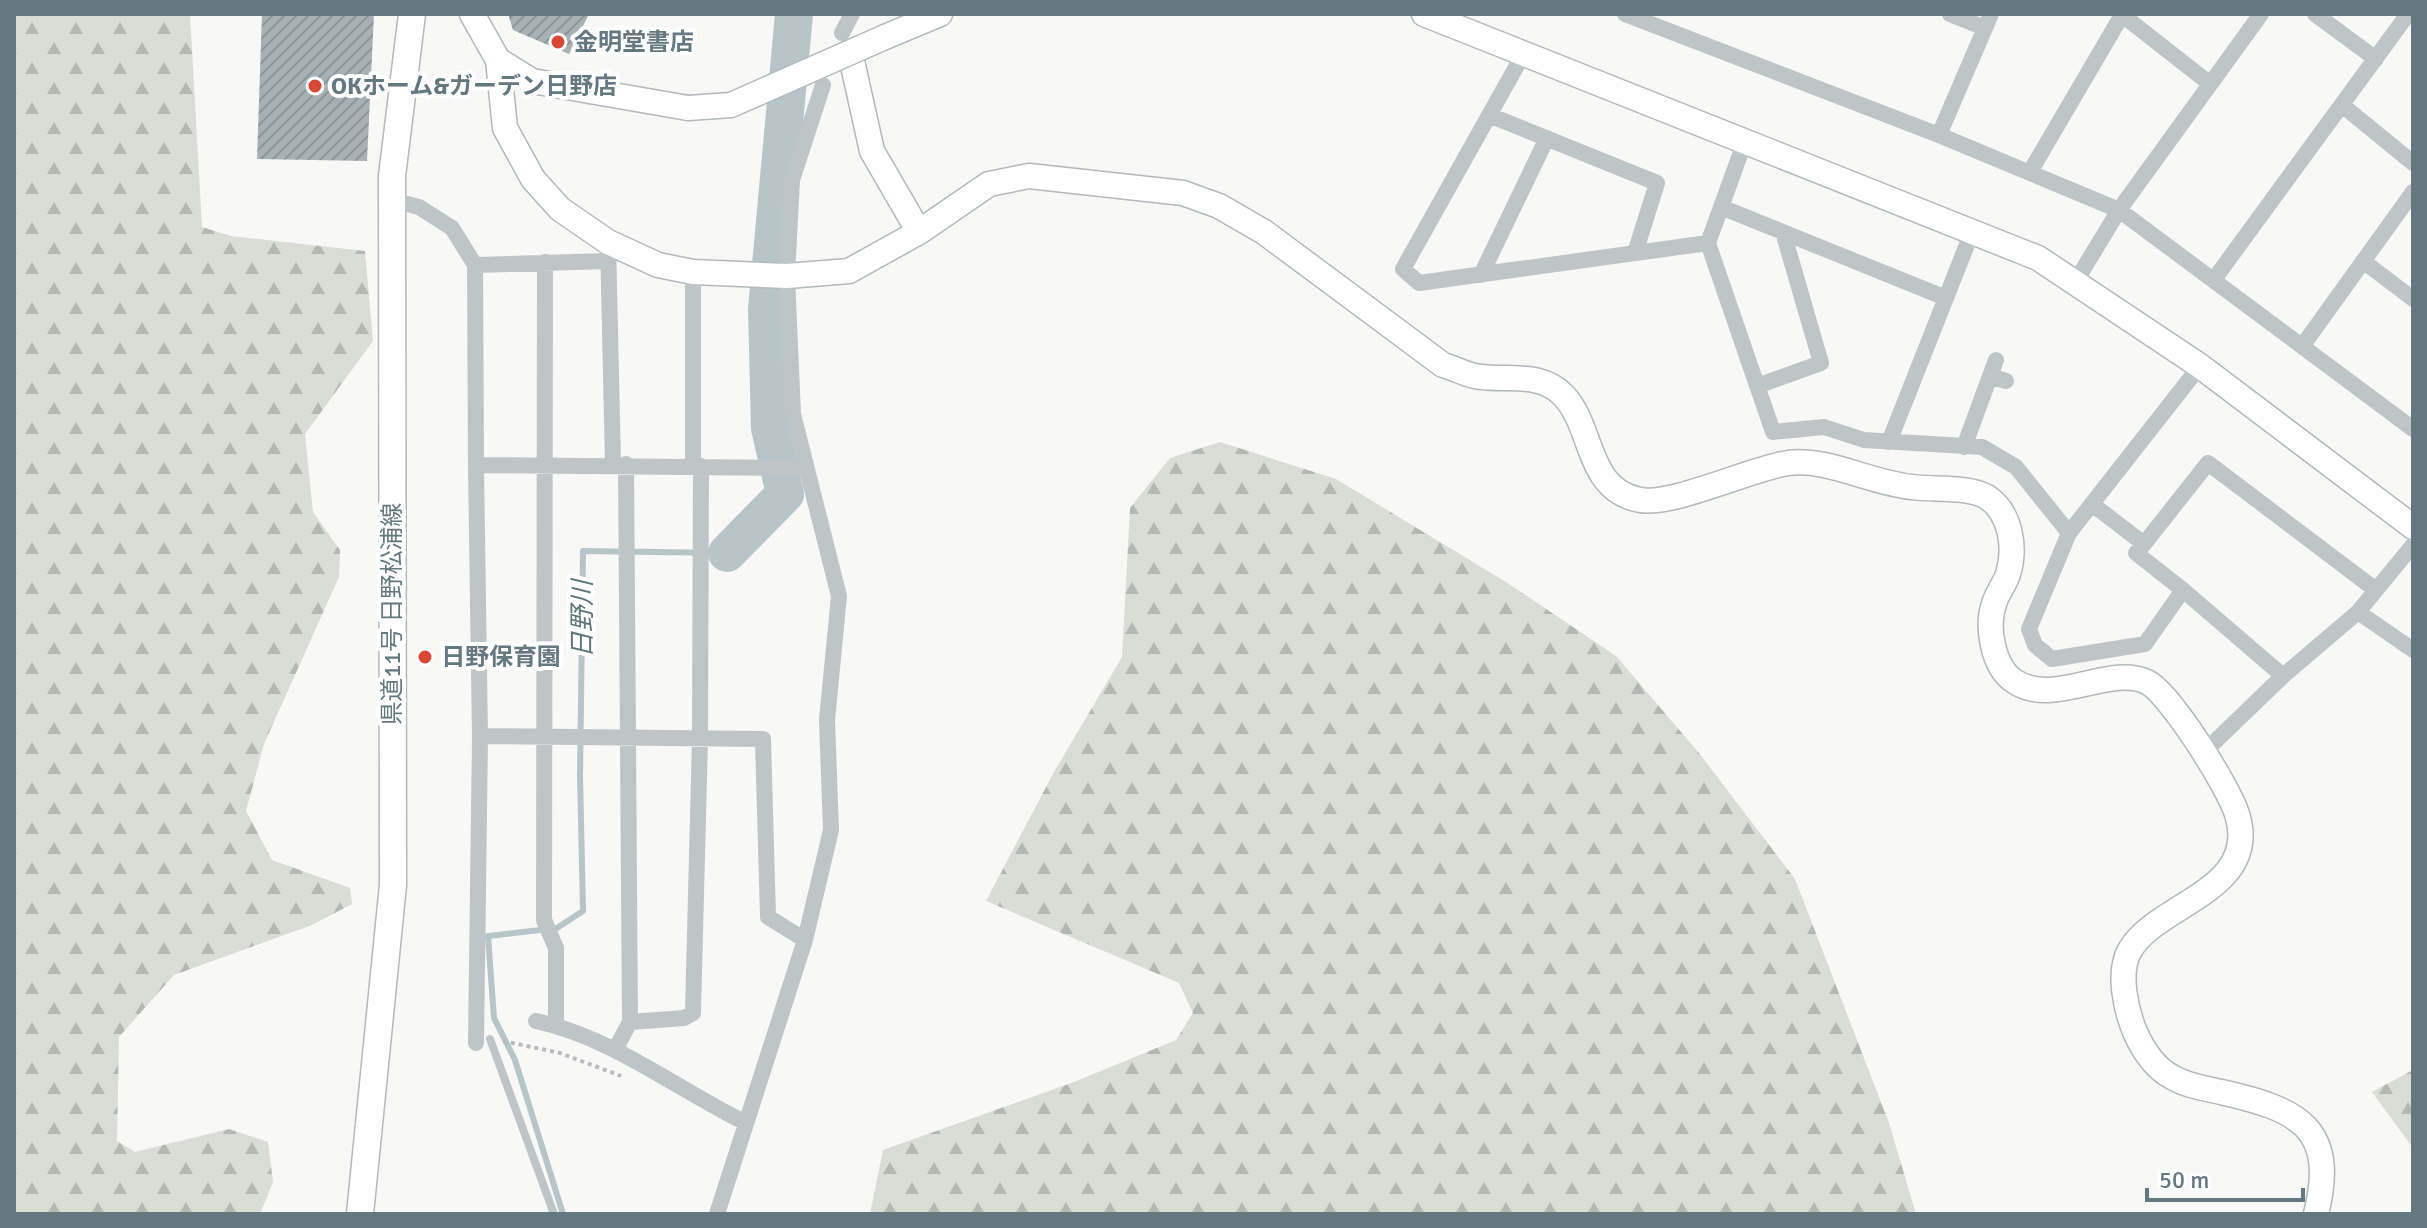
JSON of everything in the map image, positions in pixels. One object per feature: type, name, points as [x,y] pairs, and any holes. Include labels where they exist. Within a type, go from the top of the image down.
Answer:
[{"type":"main road","name":"県道11号 日野松浦線","points":[[360,1214],[393,885],[391,200],[412,14]]},
{"type":"street","points":[[472,14],[498,60],[505,128],[533,179],[560,209],[608,251],[693,272],[787,276],[849,271],[919,232],[989,184],[1029,176],[1183,193],[1219,206],[1264,232],[1443,365],[1475,376],[1541,380],[1564,396],[1591,458],[1611,485],[1638,500],[1663,501],[1789,463],[1821,464],[1906,487],[1985,495],[2000,510],[2010,530],[2012,553],[2008,576],[1994,602],[1990,620],[1997,661],[2011,679],[2027,688],[2049,690],[2125,679],[2147,682],[2185,724],[2238,815],[2241,834],[2236,854],[2227,870],[2208,891],[2139,937],[2127,953],[2123,975],[2128,1010],[2146,1051],[2169,1076],[2185,1083],[2268,1103],[2309,1130],[2320,1147],[2324,1164],[2316,1214]]},
{"type":"street","points":[[852,14],[846,43],[872,151],[919,232]]},
{"type":"street","points":[[498,60],[532,81],[688,108],[731,105],[846,43],[885,37],[940,14]]},
{"type":"street","points":[[1424,14],[2038,258],[2200,366],[2413,527]]},
{"type":"street","points":[[1625,14],[1939,135],[2119,210],[2215,278],[2413,429]]},
{"type":"street","points":[[1939,135],[1988,21],[1950,14]]},
{"type":"street","points":[[2030,172],[2122,14],[2209,83]]},
{"type":"street","points":[[2076,281],[2119,210],[2261,14]]},
{"type":"street","points":[[2315,14],[2376,59]]},
{"type":"street","points":[[2215,278],[2408,14]]},
{"type":"street","points":[[1524,53],[1403,269],[1419,283],[1708,243]]},
{"type":"street","points":[[717,1214],[805,940],[831,830],[827,720],[839,596],[793,414],[787,276],[792,180],[823,85]]},
{"type":"street","points":[[2342,105],[2413,163]]},
{"type":"street","points":[[1489,115],[1657,183],[1635,253]]},
{"type":"street","points":[[1481,275],[1547,138]]},
{"type":"street","points":[[1745,141],[1708,243],[1773,432],[1824,427],[1864,440],[1982,447],[2016,467],[2069,533]]},
{"type":"street","points":[[2303,345],[2413,192]]},
{"type":"street","points":[[391,200],[419,207],[452,228],[475,265],[483,1041]]},
{"type":"street","points":[[1721,207],[1946,298]]},
{"type":"street","points":[[1757,386],[1821,363],[1783,232]]},
{"type":"street","points":[[1889,442],[1972,232]]},
{"type":"street","points":[[475,265],[545,262],[608,251]]},
{"type":"street","points":[[608,251],[620,464],[630,1022],[616,1048]]},
{"type":"street","points":[[2363,261],[2413,299]]},
{"type":"street","points":[[545,262],[544,920],[556,948],[556,1026]]},
{"type":"street","points":[[630,1022],[684,1018],[693,1013],[700,738],[693,272]]},
{"type":"street","points":[[2183,590],[2145,644],[2052,659],[2035,645],[2029,629],[2069,533],[2200,366]]},
{"type":"street","points":[[1964,447],[1998,372]]},
{"type":"street","points":[[2283,676],[2136,553],[2208,463],[2376,590]]},
{"type":"street","points":[[476,465],[805,468]]},
{"type":"street","points":[[2092,504],[2144,544]]},
{"type":"street","points":[[2203,753],[2283,676],[2358,612],[2413,545]]},
{"type":"street","points":[[2358,612],[2413,650]]},
{"type":"street","points":[[480,736],[763,739],[768,917],[805,940]]},
{"type":"street","points":[[536,1021],[616,1048],[693,1097],[746,1123]]},
{"type":"lane","points":[[483,1041],[554,1214]]},
{"type":"path","points":[[483,1041],[560,1053],[633,1082]]},
{"type":"green space","points":[[14,14],[190,14],[202,227],[231,236],[365,251],[373,341],[305,434],[313,512],[340,550],[339,577],[264,744],[246,811],[272,860],[350,888],[352,904],[312,925],[174,975],[119,1037],[117,1141],[135,1152],[229,1129],[268,1142],[273,1182],[260,1214],[14,1214]]},
{"type":"green space","points":[[1220,442],[1336,479],[1506,582],[1616,656],[1699,753],[1795,879],[1889,1123],[1916,1214],[870,1214],[883,1150],[1074,1082],[1176,1040],[1193,1013],[1179,983],[986,901],[1054,772],[1122,657],[1130,508],[1170,458]]},
{"type":"green space","points":[[2413,1070],[2413,1148],[2372,1092]]},
{"type":"building","name":"OKホーム&ガーデン日野店","points":[[262,14],[374,14],[367,161],[257,159]]},
{"type":"building","name":"金明堂書店","points":[[508,14],[589,14],[569,54],[513,30]]},
{"type":"waterway","name":"日野川","points":[[727,553],[785,494],[770,428],[767,309],[794,14]]},
{"type":"waterway","name":"日野川","points":[[563,1214],[515,1060],[494,1018],[488,936],[557,928],[583,911],[580,776],[583,551],[727,553]]},
{"type":"place","name":"金明堂書店","points":[[558,42]]},
{"type":"place","name":"OKホーム&ガーデン日野店","points":[[315,86]]},
{"type":"place","name":"日野保育園","points":[[425,657]]}]
